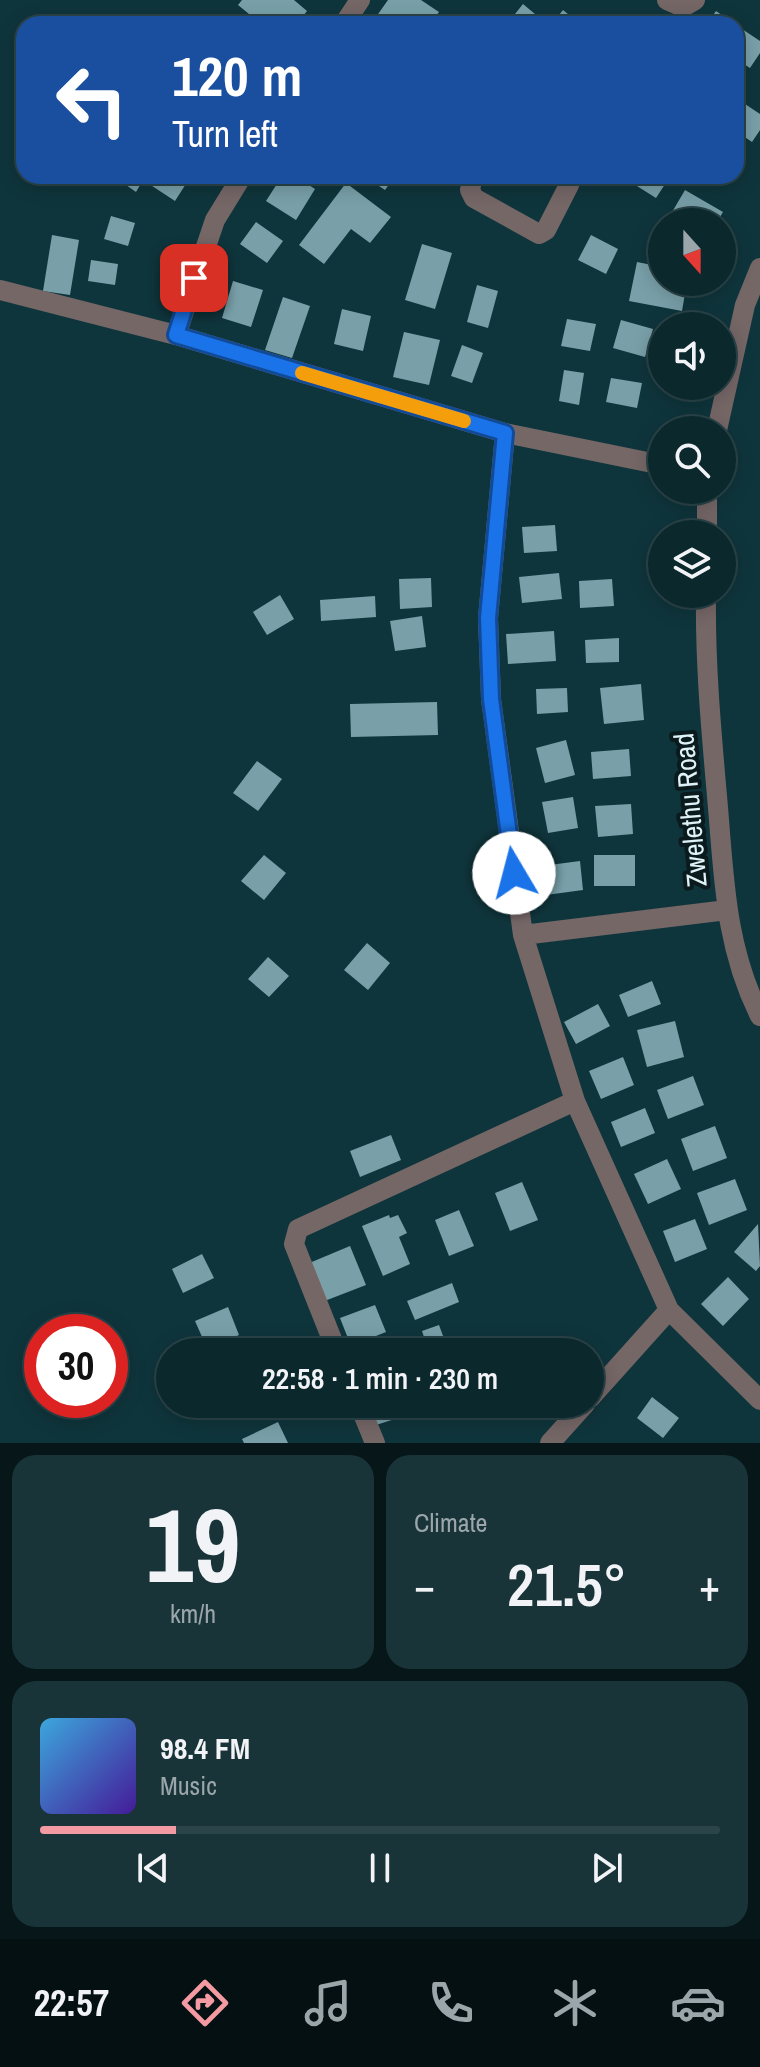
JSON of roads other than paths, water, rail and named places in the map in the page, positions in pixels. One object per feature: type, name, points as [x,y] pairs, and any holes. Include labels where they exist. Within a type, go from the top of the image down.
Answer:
[{"type":"street","points":[[667,0],[683,7],[695,0]]},
{"type":"street","points":[[176,335],[215,220],[237,184]]},
{"type":"street","points":[[471,184],[470,190],[474,198],[541,234],[569,184]]},
{"type":"street","points":[[720,416],[740,324],[760,268]]},
{"type":"street","points":[[0,290],[176,335],[505,433],[648,462]]},
{"type":"street","points":[[505,433],[488,618],[491,699],[523,935],[575,1101],[669,1310],[760,1400]]},
{"type":"street","name":"Zwelethu Road","points":[[706,608],[705,655],[727,910],[734,955],[760,1016]]},
{"type":"street","points":[[523,935],[727,910]]},
{"type":"street","points":[[331,1338],[294,1244],[298,1229],[575,1101]]},
{"type":"street","points":[[604,1382],[669,1310]]},
{"type":"street","points":[[365,1418],[375,1443]]},
{"type":"street","points":[[550,1443],[572,1418]]}]
